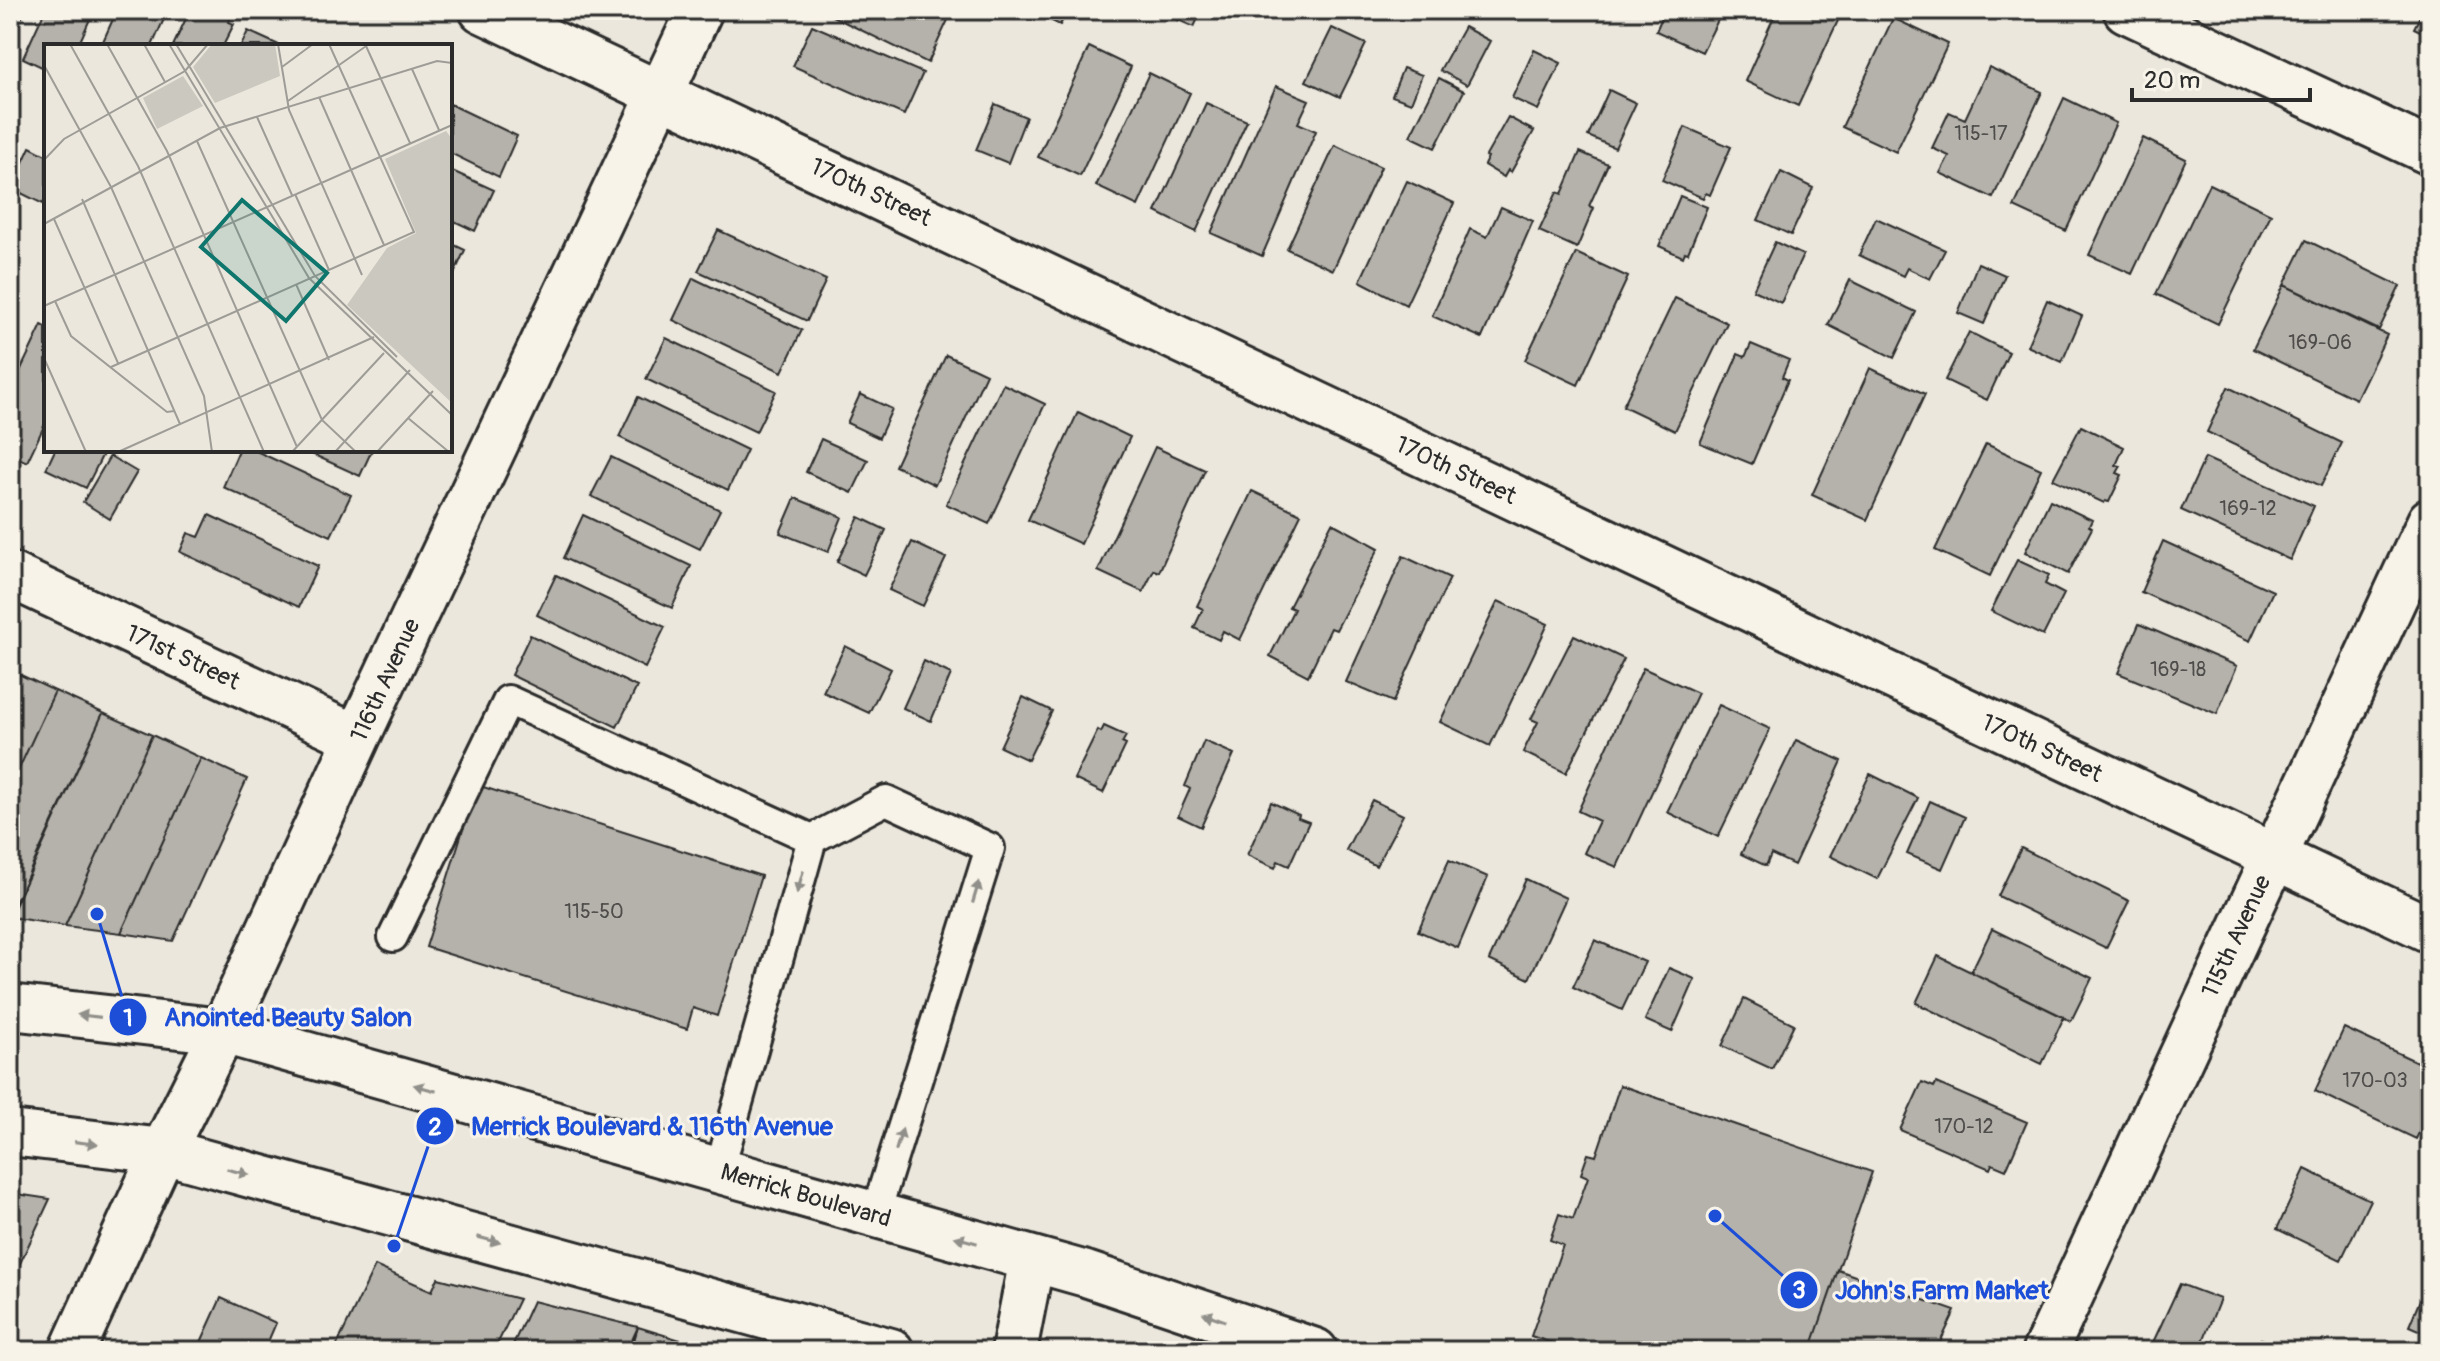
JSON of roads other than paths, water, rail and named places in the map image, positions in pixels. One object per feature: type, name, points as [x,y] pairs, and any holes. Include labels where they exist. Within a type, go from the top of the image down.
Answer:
[{"type":"street","name":"170th Street","points":[[482,10],[2430,930]]},
{"type":"street","name":"116th Avenue","points":[[72,1351],[163,1151],[223,1031],[357,738],[700,10]]},
{"type":"street","points":[[2126,10],[2430,152]]},
{"type":"street","name":"115th Avenue","points":[[2045,1351],[2430,521]]},
{"type":"street","name":"171st Street","points":[[10,575],[357,738]]},
{"type":"street","name":"Merrick Boulevard","points":[[10,1007],[223,1031],[1032,1259],[1315,1351]]},
{"type":"street","points":[[10,1133],[163,1151],[891,1351]]},
{"type":"street","points":[[1014,1351],[1032,1259]]},
{"type":"lane","points":[[393,937],[508,700],[812,839]]},
{"type":"lane","points":[[719,1171],[812,839],[886,800],[990,848],[875,1215]]},
{"type":"place","name":"Anointed Beauty Salon","points":[[97,914]]},
{"type":"place","name":"John's Farm Market","points":[[1715,1216]]},
{"type":"place","name":"Merrick Boulevard & 116th Avenue","points":[[394,1246]]}]
